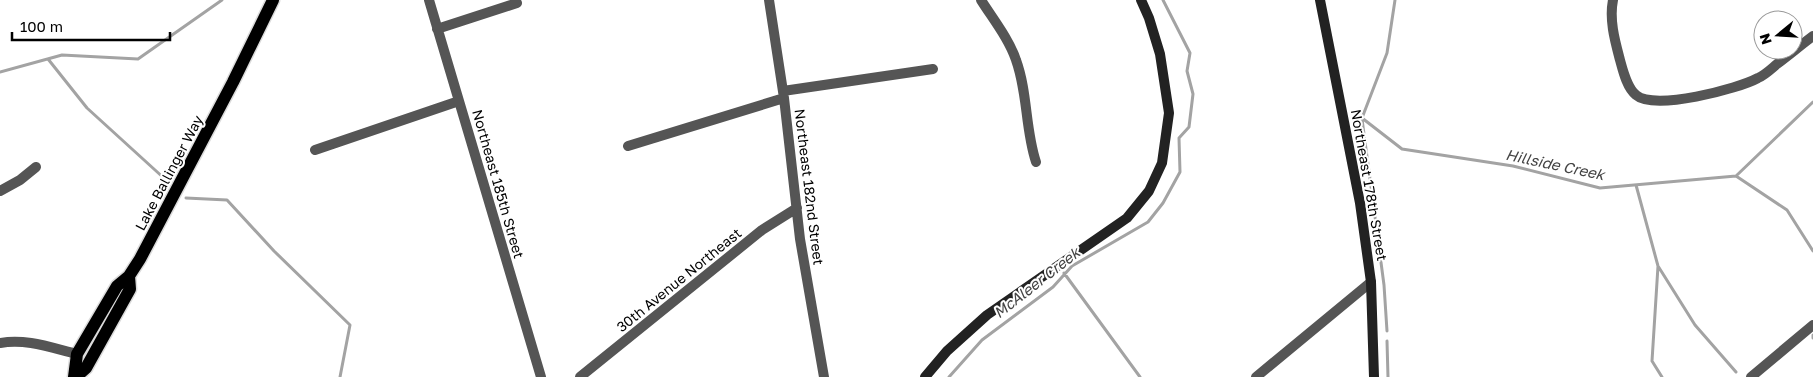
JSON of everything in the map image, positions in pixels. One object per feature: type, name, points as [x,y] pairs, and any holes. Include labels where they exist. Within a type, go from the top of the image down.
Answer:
[{"type":"main road","name":"Lake Ballinger Way","points":[[75,377],[77,354],[117,286],[129,276],[165,212],[233,82],[273,0]]},
{"type":"main road","name":"Lake Ballinger Way","points":[[75,377],[86,368],[130,289],[129,276]]},
{"type":"street","name":"Northeast 185th Street","points":[[429,0],[541,377]]},
{"type":"street","name":"Northeast 182nd Street","points":[[769,0],[783,94],[800,239],[824,377]]},
{"type":"street","points":[[981,0],[1016,59],[1024,92],[1030,145],[1036,162]]},
{"type":"street","points":[[925,377],[947,351],[987,315],[1127,218],[1149,191],[1162,163],[1169,113],[1160,54],[1140,0]]},
{"type":"street","name":"Northeast 178th Street","points":[[1320,0],[1360,203],[1371,282],[1374,377]]},
{"type":"street","points":[[1613,0],[1611,11],[1614,37],[1627,81],[1636,95],[1648,100],[1668,101],[1702,95],[1733,88],[1759,78],[1813,36]]},
{"type":"street","points":[[437,29],[517,3]]},
{"type":"street","points":[[628,146],[783,94],[933,69]]},
{"type":"street","points":[[315,150],[459,101]]},
{"type":"street","points":[[0,191],[20,180],[36,167]]},
{"type":"street","name":"30th Avenue Northeast","points":[[580,377],[762,230],[797,208]]},
{"type":"street","points":[[1256,377],[1371,282]]},
{"type":"street","points":[[1751,377],[1813,325]]},
{"type":"street","points":[[0,343],[16,341],[77,354]]},
{"type":"waterway","points":[[0,72],[62,55],[138,59],[222,0]]},
{"type":"waterway","name":"McAleer Creek","points":[[949,377],[982,340],[1053,287],[1072,266],[1148,222],[1163,203],[1180,172],[1179,138],[1189,127],[1193,94],[1187,71],[1190,53],[1163,0]]},
{"type":"waterway","name":"Hillside Creek","points":[[1395,0],[1387,53],[1362,118],[1402,149],[1513,166],[1600,188],[1736,176],[1787,210],[1813,251]]},
{"type":"waterway","points":[[48,59],[87,108],[166,180]]},
{"type":"waterway","points":[[1736,176],[1813,102]]},
{"type":"waterway","name":"Hillside Creek","points":[[1362,119],[1384,285],[1387,331]]},
{"type":"waterway","points":[[1636,185],[1658,266],[1695,325],[1736,372]]},
{"type":"waterway","points":[[186,198],[227,200],[274,251],[350,325],[340,377]]},
{"type":"waterway","points":[[1658,266],[1652,361],[1662,377]]},
{"type":"waterway","points":[[1064,273],[1140,377]]},
{"type":"waterway","points":[[1387,341],[1388,377]]}]
